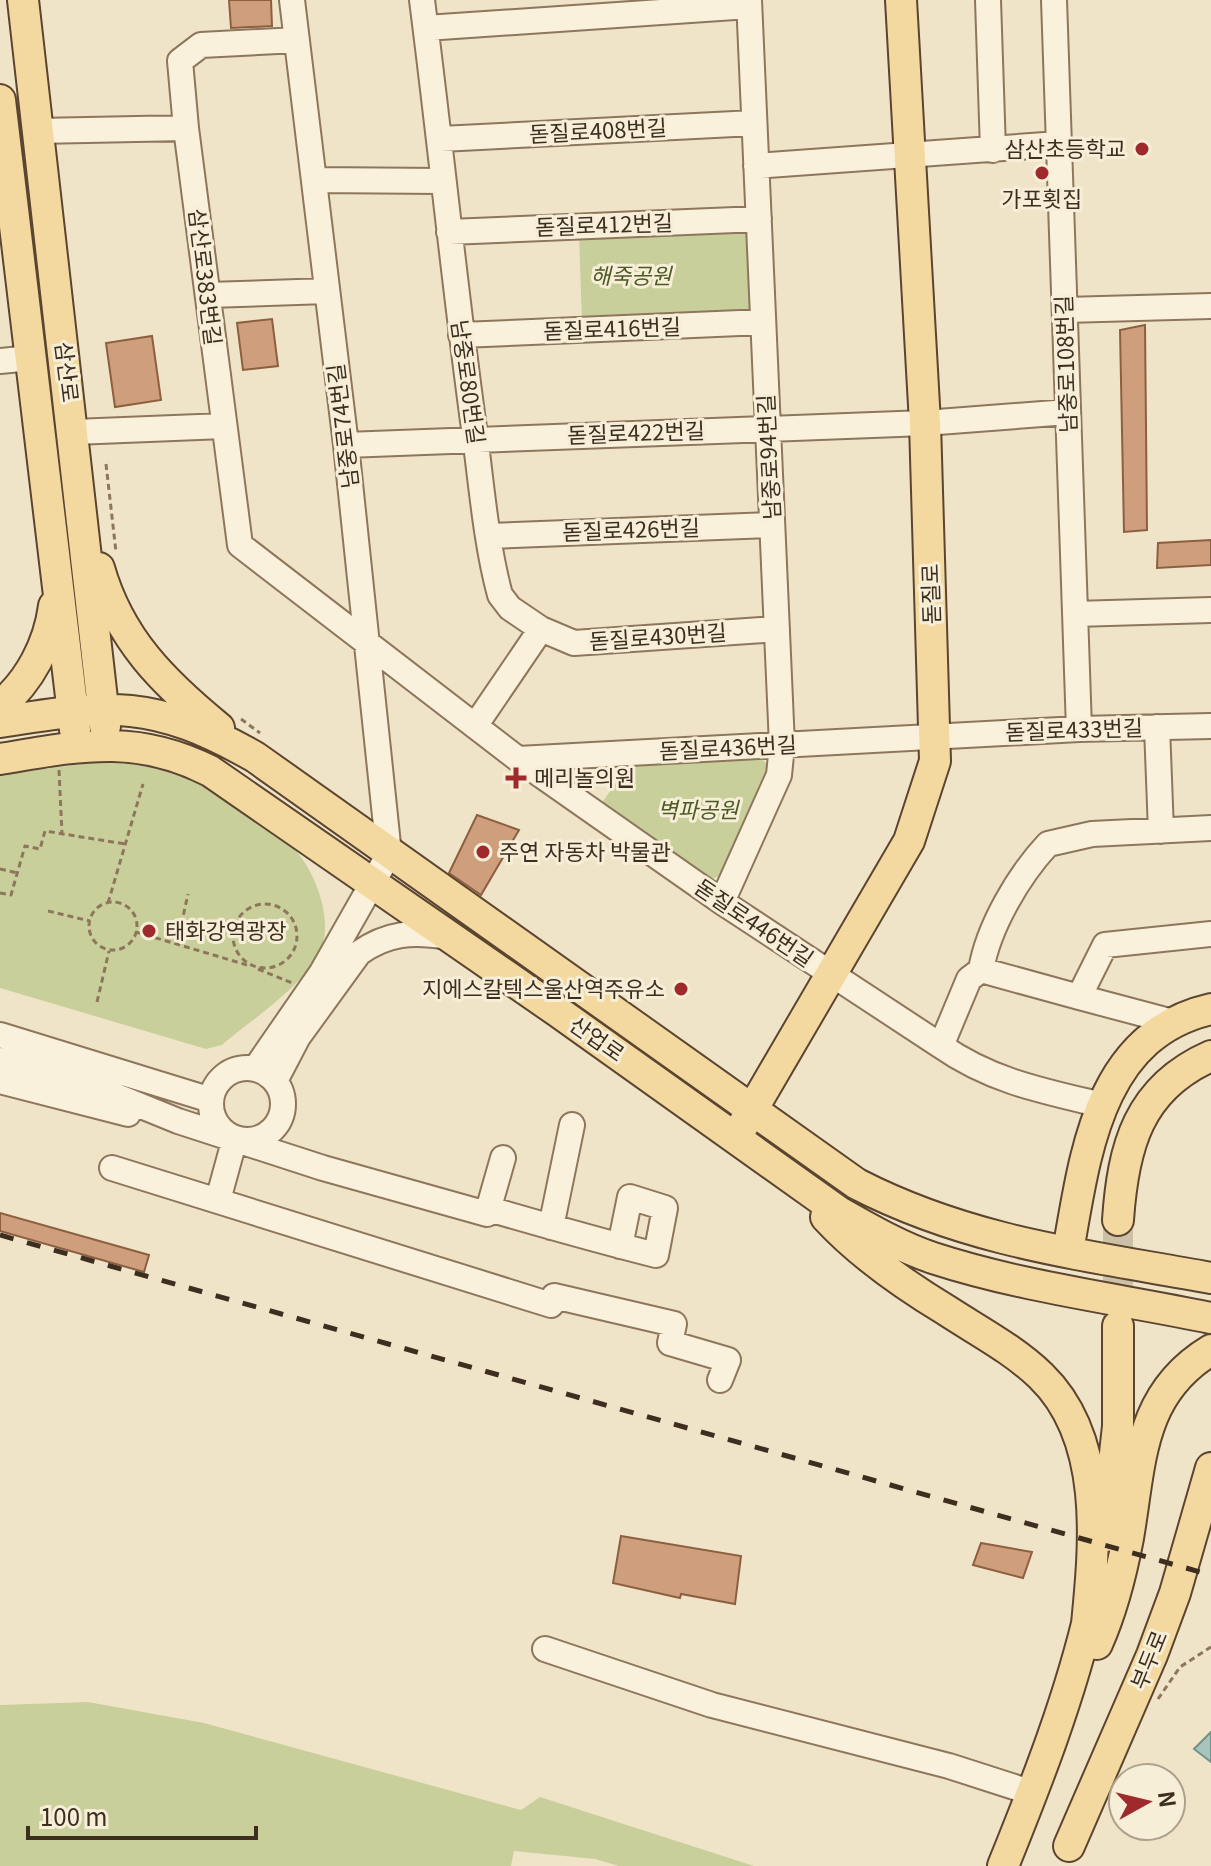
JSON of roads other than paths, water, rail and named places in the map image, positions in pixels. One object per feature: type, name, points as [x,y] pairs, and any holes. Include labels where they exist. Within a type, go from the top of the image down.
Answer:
[{"type":"main road","name":"삼산로","points":[[23,0],[107,743]]},
{"type":"main road","name":"돋질로","points":[[735,1138],[833,976],[909,841],[935,761],[937,736],[925,423],[901,0]]},
{"type":"main road","name":"삼산로","points":[[0,100],[73,710],[68,756]]},
{"type":"main road","points":[[80,493],[105,588],[136,650],[172,688],[262,748]]},
{"type":"main road","points":[[0,706],[24,681],[43,649],[54,611],[57,576]]},
{"type":"main road","name":"산업로","points":[[0,722],[103,707],[163,715],[224,739],[262,748],[389,854],[857,1184],[903,1207],[994,1237],[1211,1278]]},
{"type":"main road","name":"산업로","points":[[0,759],[68,756],[107,743],[154,749],[210,771],[839,1212],[887,1239],[933,1258],[1211,1318]]},
{"type":"main road","points":[[1068,1251],[1087,1154],[1102,1105],[1125,1064],[1149,1040],[1177,1023],[1211,1009]]},
{"type":"main road","points":[[1118,1220],[1121,1177],[1131,1140],[1147,1107],[1165,1083],[1211,1056]]},
{"type":"main road","points":[[793,1179],[859,1249],[894,1276],[1016,1355],[1057,1394],[1077,1432],[1088,1480],[1093,1538],[1087,1624]]},
{"type":"main road","points":[[1133,1263],[1211,1264]]},
{"type":"main road","points":[[1003,1866],[1033,1793],[1087,1624],[1108,1525],[1115,1472],[1118,1326]]},
{"type":"main road","points":[[1059,1712],[1110,1615],[1152,1414],[1172,1381],[1211,1350]]},
{"type":"main road","name":"부두로","points":[[1069,1846],[1152,1655],[1175,1593],[1211,1468]]},
{"type":"street","name":"남중로74번길","points":[[292,0],[346,445],[389,854]]},
{"type":"street","name":"남중로80번길","points":[[422,0],[441,139],[442,181],[461,335],[500,595],[510,608],[541,629]]},
{"type":"street","points":[[988,0],[993,150]]},
{"type":"street","name":"남중로108번길","points":[[1054,0],[1079,729]]},
{"type":"street","points":[[426,28],[749,3]]},
{"type":"street","name":"남중로94번길","points":[[722,902],[779,775],[782,745],[749,3]]},
{"type":"street","name":"삼산로383번길","points":[[297,40],[201,45],[180,61],[186,128],[240,545],[366,643]]},
{"type":"street","name":"돋질로408번길","points":[[441,139],[754,123]]},
{"type":"street","points":[[37,131],[186,128]]},
{"type":"street","points":[[756,166],[1059,144]]},
{"type":"street","points":[[314,180],[442,181]]},
{"type":"street","name":"돋질로412번길","points":[[449,232],[759,219]]},
{"type":"street","points":[[208,295],[327,291]]},
{"type":"street","points":[[1065,310],[1211,306]]},
{"type":"street","name":"돋질로416번길","points":[[461,335],[763,322]]},
{"type":"street","points":[[0,361],[31,358]]},
{"type":"street","name":"돋질로422번길","points":[[346,445],[925,423],[1068,412]]},
{"type":"street","points":[[74,432],[224,426]]},
{"type":"street","name":"돋질로426번길","points":[[489,536],[772,525]]},
{"type":"street","points":[[1075,614],[1211,610]]},
{"type":"street","points":[[475,726],[541,629]]},
{"type":"street","name":"돋질로430번길","points":[[541,629],[574,643],[777,629]]},
{"type":"street","name":"돋질로446번길","points":[[366,643],[518,759],[722,902],[982,1072],[1021,1087],[1102,1105]]},
{"type":"street","name":"돋질로433번길","points":[[937,736],[1211,726]]},
{"type":"street","points":[[1157,727],[1161,831]]},
{"type":"street","name":"돋질로436번길","points":[[518,759],[937,736]]},
{"type":"street","points":[[941,1046],[969,979],[981,970],[984,949],[1021,882],[1048,844],[1075,836],[1211,828]]},
{"type":"street","points":[[265,1075],[389,854]]},
{"type":"street","points":[[265,1075],[298,1037],[359,953],[388,937],[405,933],[447,937]]},
{"type":"street","points":[[1079,997],[1105,945],[1211,934]]},
{"type":"street","points":[[981,970],[1177,1023]]},
{"type":"street","points":[[0,1035],[93,1061],[211,1100]]},
{"type":"street","points":[[0,1060],[87,1084],[178,1121],[323,1168],[487,1214],[503,1158]]},
{"type":"street","points":[[93,1061],[178,1121]]},
{"type":"street","points":[[243,1068],[265,1075],[283,1103],[276,1125],[258,1139],[235,1138],[217,1123],[211,1100],[222,1078],[243,1068]]},
{"type":"street","points":[[0,1081],[125,1113],[178,1121]]},
{"type":"street","points":[[551,1227],[572,1125]]},
{"type":"street","points":[[218,1200],[235,1138]]},
{"type":"street","points":[[112,1168],[373,1246],[511,1294],[551,1305],[554,1296],[674,1324],[670,1343],[728,1360],[720,1380]]},
{"type":"street","points":[[489,1209],[620,1246]]},
{"type":"street","points":[[545,1649],[712,1705],[949,1766],[1033,1793]]},
{"type":"water","points":[[1211,1732],[1211,1762],[1194,1749]]},
{"type":"tunnel","points":[[1118,1220],[1118,1324]]},
{"type":"railway","points":[[0,1235],[1211,1575]]},
{"type":"place","name":"삼산초등학교","points":[[1142,149]]},
{"type":"place","name":"가포횟집","points":[[1042,173]]},
{"type":"place","name":"메리놀의원","points":[[516,778]]},
{"type":"place","name":"주연 자동차 박물관","points":[[483,852]]},
{"type":"place","name":"태화강역광장","points":[[149,931]]},
{"type":"place","name":"지에스칼텍스울산역주유소","points":[[681,989]]},
{"type":"park label","name":"해죽공원","points":[[631,276]]},
{"type":"park label","name":"벽파공원","points":[[698,810]]}]
